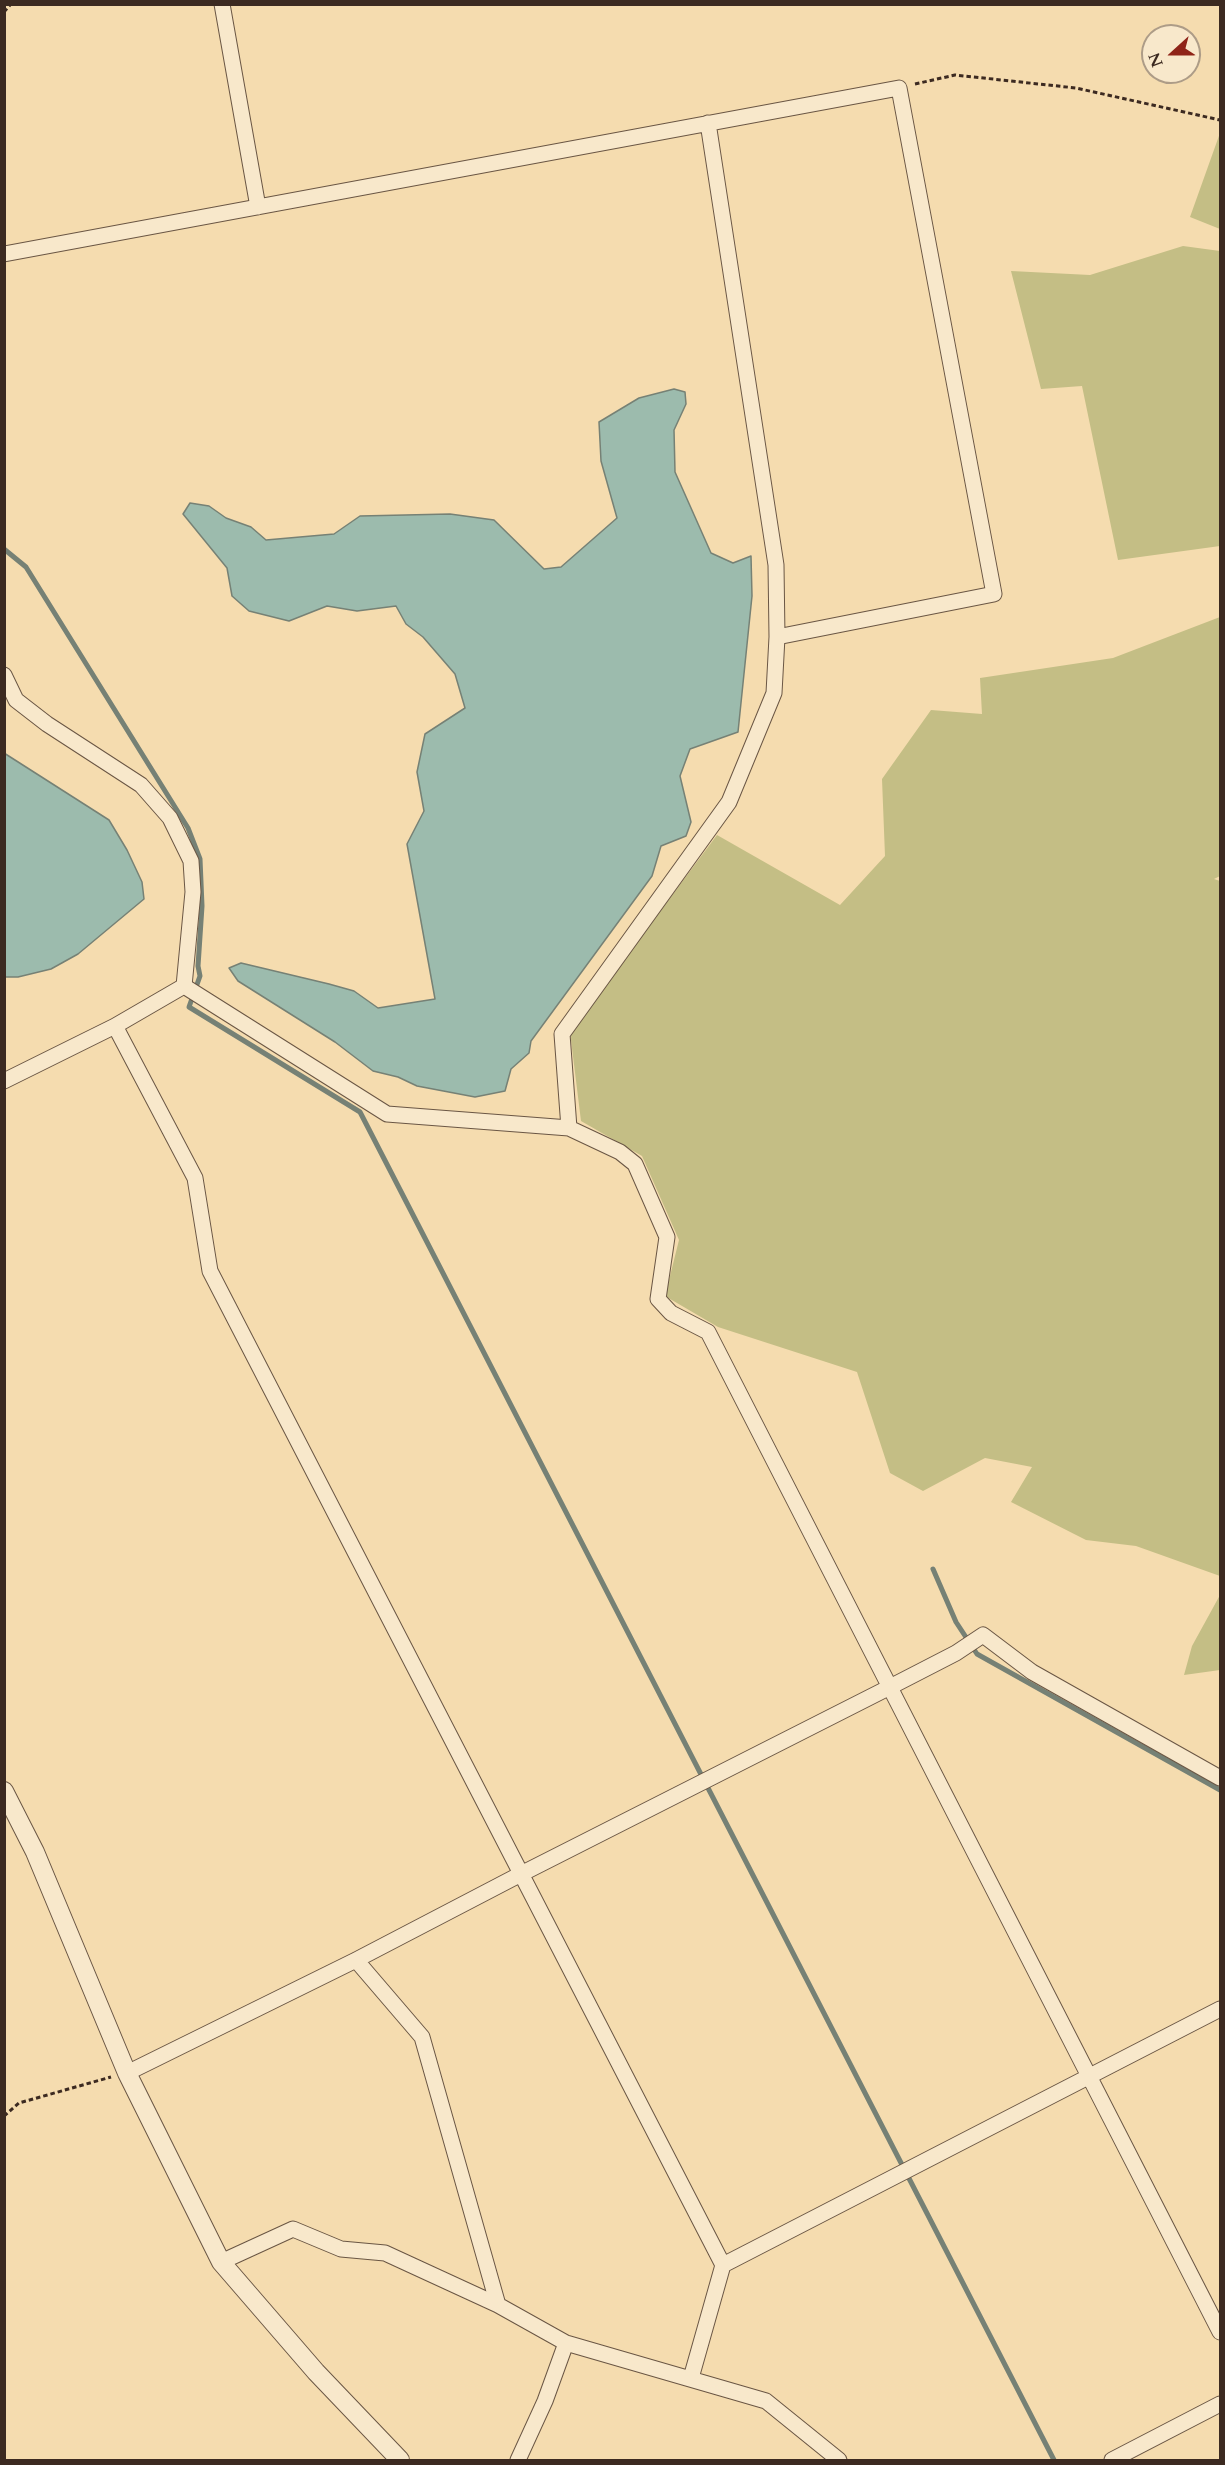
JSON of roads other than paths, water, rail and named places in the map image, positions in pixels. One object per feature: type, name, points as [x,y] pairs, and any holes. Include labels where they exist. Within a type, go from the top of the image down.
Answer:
[{"type":"street","points":[[222,4],[258,207]]},
{"type":"street","points":[[4,254],[898,88],[994,594],[777,637]]},
{"type":"street","points":[[569,1128],[562,1035],[729,802],[774,693],[777,637],[776,565],[708,123]]},
{"type":"street","points":[[4,675],[16,700],[48,724],[141,785],[170,818],[191,861],[193,892],[184,986]]},
{"type":"street","points":[[184,986],[387,1114],[569,1128],[620,1152],[634,1164],[667,1237],[658,1299],[671,1313],[708,1332],[1221,2332]]},
{"type":"street","points":[[4,1081],[115,1026],[184,986]]},
{"type":"street","points":[[115,1026],[195,1178],[210,1270],[723,2265],[691,2378]]},
{"type":"street","points":[[127,2073],[356,1960],[890,1687],[956,1653],[983,1635],[1032,1672],[1221,1778]]},
{"type":"street","points":[[4,1791],[35,1852],[127,2073],[221,2262],[316,2372],[400,2460]]},
{"type":"street","points":[[356,1960],[422,2037],[498,2305]]},
{"type":"street","points":[[723,2265],[1221,2009]]},
{"type":"street","points":[[221,2262],[293,2229],[341,2249],[385,2253],[498,2305],[566,2343],[766,2401],[839,2460]]},
{"type":"street","points":[[518,2460],[545,2400],[566,2343]]},
{"type":"street","points":[[1112,2460],[1221,2404]]},
{"type":"waterway","points":[[4,549],[26,567],[188,828],[200,859],[202,906],[198,966],[200,976],[189,1007],[360,1112],[1054,2460]]},
{"type":"waterway","points":[[933,1569],[956,1622],[977,1654],[1220,1790]]}]
